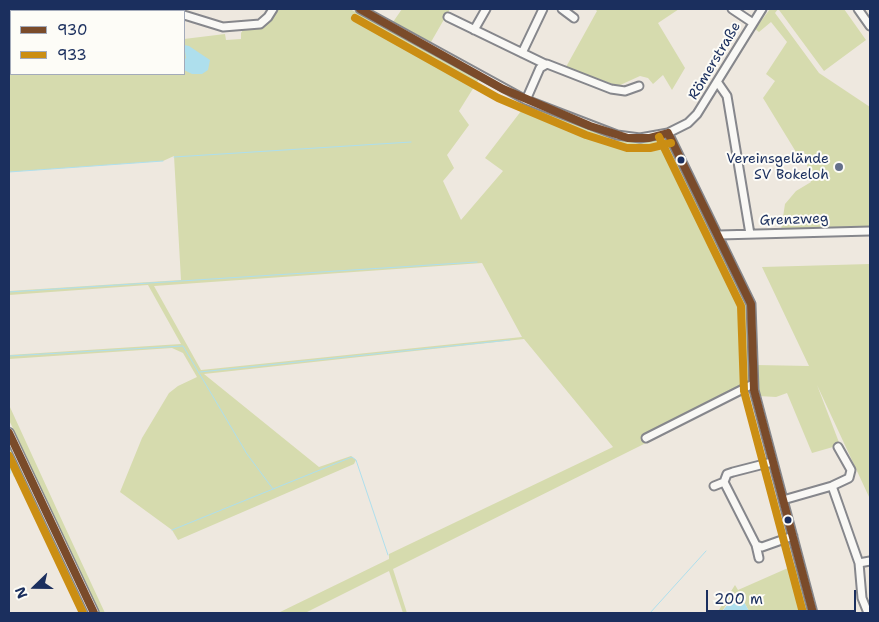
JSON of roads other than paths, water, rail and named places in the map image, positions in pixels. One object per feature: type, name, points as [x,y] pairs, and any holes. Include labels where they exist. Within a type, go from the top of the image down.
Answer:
[{"type":"main road","points":[[9,433],[94,613]]},
{"type":"street","points":[[185,15],[223,28],[260,24],[273,9]]},
{"type":"street","name":"Römerstraße","points":[[360,9],[526,100],[617,135],[649,138],[668,134],[694,117],[718,83],[762,9]]},
{"type":"street","points":[[474,30],[486,9]]},
{"type":"street","points":[[522,53],[543,9]]},
{"type":"street","points":[[562,9],[574,18]]},
{"type":"street","points":[[732,9],[753,22]]},
{"type":"street","points":[[858,9],[870,26]]},
{"type":"street","points":[[448,17],[545,64],[551,64],[611,89],[625,91],[639,86]]},
{"type":"street","points":[[526,100],[540,68],[545,64]]},
{"type":"street","points":[[718,83],[726,93],[750,234]]},
{"type":"street","points":[[668,134],[719,235],[751,304],[753,384],[813,613]]},
{"type":"street","name":"Grenzweg","points":[[719,235],[870,230]]},
{"type":"street","points":[[646,438],[753,384]]},
{"type":"street","points":[[783,500],[832,486],[849,478],[852,473],[838,447]]},
{"type":"street","points":[[714,486],[724,482],[728,474],[772,462]]},
{"type":"street","points":[[724,482],[756,545],[759,558]]},
{"type":"street","points":[[832,486],[859,563],[862,598],[868,613]]},
{"type":"street","points":[[756,545],[762,547],[793,536]]},
{"type":"street","points":[[859,563],[870,561]]},
{"type":"water","points":[[185,45],[210,60],[208,70],[202,74],[192,74],[185,70]]},
{"type":"water","points":[[735,595],[743,600],[750,613],[721,613]]},
{"type":"waterway","points":[[174,157],[411,142]]},
{"type":"waterway","points":[[9,172],[163,161]]},
{"type":"waterway","points":[[9,292],[477,262]]},
{"type":"waterway","points":[[200,372],[510,340]]},
{"type":"waterway","points":[[9,356],[183,346],[247,454],[273,489]]},
{"type":"waterway","points":[[172,530],[352,457],[356,460],[388,555]]},
{"type":"waterway","points":[[9,465],[11,471],[9,476]]},
{"type":"waterway","points":[[650,613],[706,551]]},
{"type":"place","name":"Vereinsgelände SV Bokeloh","points":[[839,167]]}]
